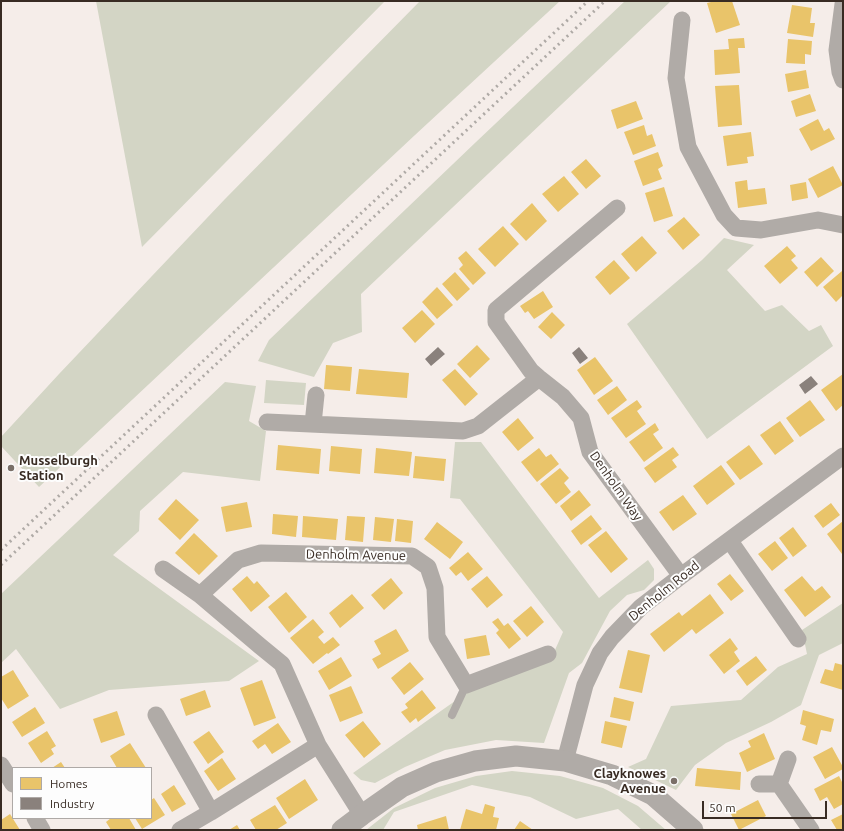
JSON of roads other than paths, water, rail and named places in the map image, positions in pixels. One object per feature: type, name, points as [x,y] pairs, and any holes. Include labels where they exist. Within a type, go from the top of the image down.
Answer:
[{"type":"street","points":[[843,4],[837,50],[840,72],[843,80]]},
{"type":"street","points":[[682,20],[676,78],[688,146],[724,216],[736,228],[761,230],[818,220],[843,225]]},
{"type":"street","name":"Denholm Way","points":[[617,208],[496,310],[496,322],[531,371],[563,397],[581,418],[590,452],[681,576]]},
{"type":"street","points":[[267,422],[463,431],[478,426],[539,378]]},
{"type":"street","points":[[313,424],[316,395]]},
{"type":"street","name":"Denholm Road","points":[[565,761],[585,685],[600,653],[612,637],[641,607],[681,576],[841,463]]},
{"type":"street","points":[[730,541],[798,639]]},
{"type":"street","name":"Denholm Avenue","points":[[200,595],[238,560],[261,553],[412,556],[428,567],[435,588],[437,637],[466,685]]},
{"type":"street","points":[[163,570],[200,595],[282,664],[318,745],[362,814]]},
{"type":"street","points":[[466,685],[548,654]]},
{"type":"street","points":[[156,715],[211,812]]},
{"type":"street","points":[[180,830],[318,745]]},
{"type":"street","points":[[342,830],[362,814],[402,787],[436,772],[475,761],[516,756],[565,761],[612,775],[653,795],[693,830]]},
{"type":"street","points":[[779,784],[788,759]]},
{"type":"street","points":[[1,765],[12,782]]},
{"type":"street","points":[[759,784],[779,784]]},
{"type":"street","points":[[779,784],[811,830]]},
{"type":"street","points":[[36,819],[42,830]]},
{"type":"lane","points":[[452,715],[466,685]]},
{"type":"railway","points":[[1,550],[588,1]]},
{"type":"railway","points":[[1,565],[605,1]]},
{"type":"place","name":"Musselburgh Station","points":[[11,468]]},
{"type":"place","name":"Clayknowes Avenue","points":[[674,781]]}]
